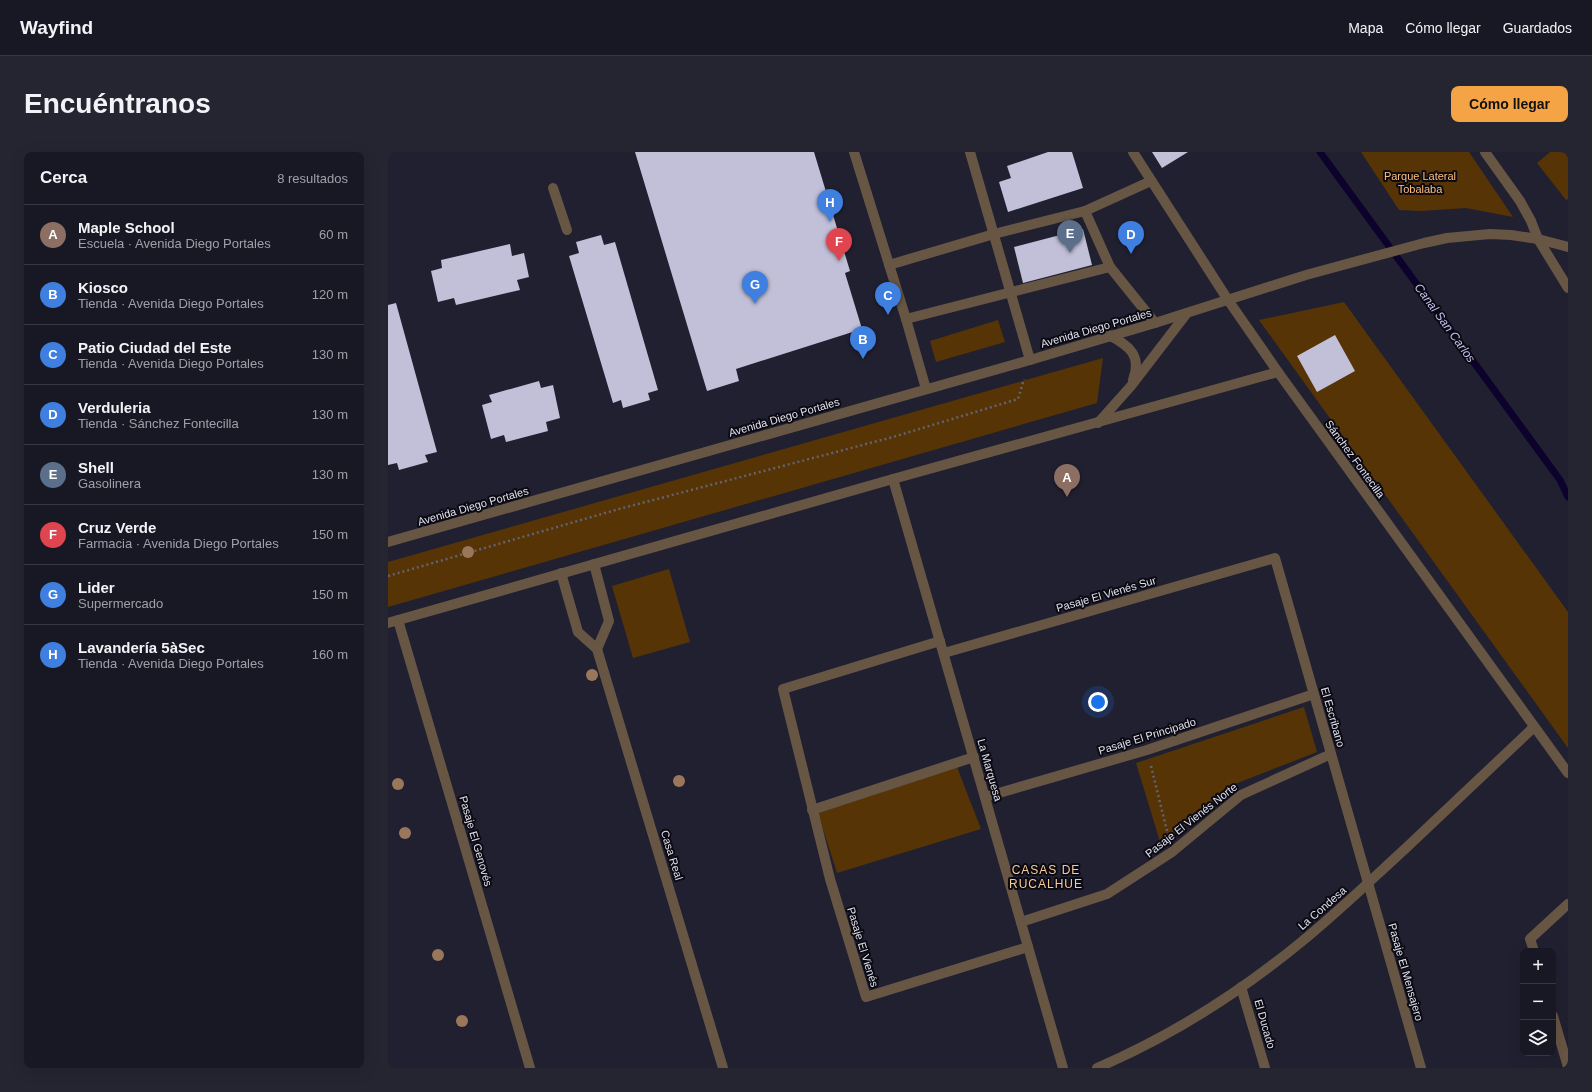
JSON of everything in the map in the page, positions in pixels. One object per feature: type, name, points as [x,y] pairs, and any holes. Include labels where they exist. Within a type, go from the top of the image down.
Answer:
[{"type":"street","points":[[854,152],[906,319],[926,389]]},
{"type":"street","points":[[970,152],[1029,360]]},
{"type":"street","name":"Sánchez Fontecilla","points":[[1133,152],[1228,300],[1278,372],[1568,773]]},
{"type":"street","points":[[1486,152],[1520,201],[1531,221],[1538,239],[1568,288]]},
{"type":"street","points":[[889,265],[994,234],[1085,211],[1151,181]]},
{"type":"street","points":[[553,188],[567,230]]},
{"type":"street","points":[[1085,211],[1110,267],[1155,323]]},
{"type":"street","name":"Avenida Diego Portales","points":[[388,542],[1029,360],[1155,323],[1306,275],[1424,243],[1470,234],[1511,235],[1538,239],[1568,247]]},
{"type":"street","points":[[906,319],[1110,267]]},
{"type":"street","points":[[1098,423],[1131,386],[1187,313]]},
{"type":"street","points":[[1110,336],[1128,347],[1135,357],[1136,369],[1131,386]]},
{"type":"street","points":[[393,621],[893,479],[1278,372]]},
{"type":"street","name":"La Marquesa","points":[[893,479],[1063,1068]]},
{"type":"street","name":"Pasaje El Vienés Sur","points":[[944,653],[1275,558]]},
{"type":"street","name":"El Escribano","points":[[1275,558],[1369,883]]},
{"type":"street","points":[[561,573],[578,632],[597,649],[610,621],[594,564]]},
{"type":"street","name":"Pasaje El Genovés","points":[[393,621],[530,1068]]},
{"type":"street","name":"Pasaje El Vienés","points":[[940,641],[783,689],[830,879],[866,997],[1028,947]]},
{"type":"street","name":"Casa Real","points":[[597,649],[723,1068]]},
{"type":"street","name":"Pasaje El Principado","points":[[985,797],[1147,750],[1314,694]]},
{"type":"street","name":"La Condesa","points":[[1097,1068],[1111,1065],[1199,1014],[1241,987],[1300,944],[1369,883],[1534,727]]},
{"type":"street","name":"Pasaje El Vienés Norte","points":[[1021,922],[1107,894],[1172,852],[1241,795],[1332,754]]},
{"type":"street","points":[[812,810],[974,757]]},
{"type":"street","name":"Pasaje El Mensajero","points":[[1369,883],[1421,1068]]},
{"type":"street","points":[[1533,948],[1530,939],[1568,904]]},
{"type":"street","name":"El Ducado","points":[[1241,987],[1265,1068]]},
{"type":"street","points":[[1554,1020],[1568,1067]]},
{"type":"path","points":[[388,576],[619,509],[885,439],[1018,399],[1029,360]]},
{"type":"path","points":[[1147,750],[1172,852]]},
{"type":"green space","name":"Parque Lateral Tobalaba","points":[[1361,152],[1469,152],[1513,217],[1466,208],[1421,211],[1399,210]]},
{"type":"green space","points":[[1550,152],[1568,152],[1568,199],[1566,200],[1537,163]]},
{"type":"green space","points":[[1344,302],[1568,612],[1568,748],[1259,320]]},
{"type":"green space","points":[[998,320],[1005,342],[936,362],[930,341]]},
{"type":"green space","points":[[1103,358],[1097,403],[388,607],[388,562]]},
{"type":"green space","points":[[669,569],[690,642],[633,658],[612,586]]},
{"type":"green space","points":[[1304,707],[1317,752],[1235,784],[1161,845],[1136,763]]},
{"type":"green space","points":[[957,767],[981,829],[837,873],[818,813]]},
{"type":"building","points":[[635,152],[814,152],[850,271],[845,273],[862,329],[736,369],[739,381],[707,391]]},
{"type":"building","points":[[1048,152],[1072,152],[1083,188],[1008,212],[999,182],[1011,178],[1007,166]]},
{"type":"building","points":[[1152,152],[1188,152],[1162,168]]},
{"type":"building","points":[[1083,229],[1092,265],[1023,283],[1014,247]]},
{"type":"building","points":[[601,235],[604,245],[615,242],[658,390],[648,393],[650,400],[623,408],[621,400],[613,403],[569,256],[579,253],[576,242]]},
{"type":"building","points":[[510,244],[512,256],[524,253],[529,277],[517,280],[520,290],[456,305],[454,298],[438,302],[431,271],[442,268],[441,260]]},
{"type":"building","points":[[396,303],[437,452],[425,455],[428,462],[399,470],[397,463],[388,465],[388,305]]},
{"type":"building","points":[[1335,335],[1355,371],[1317,392],[1297,356]]},
{"type":"building","points":[[539,381],[541,388],[553,385],[560,418],[546,422],[548,431],[506,442],[504,435],[491,439],[482,405],[492,402],[489,395]]},
{"type":"waterway","name":"Canal San Carlos","points":[[1320,152],[1560,480],[1568,497]]},
{"type":"place","name":"Lavandería 5àSec","points":[[830,222]]},
{"type":"place","name":"Shell","points":[[1070,253]]},
{"type":"place","name":"Verduleria","points":[[1131,254]]},
{"type":"place","name":"Cruz Verde","points":[[839,261]]},
{"type":"place","name":"Lider","points":[[755,304]]},
{"type":"place","name":"Patio Ciudad del Este","points":[[888,315]]},
{"type":"place","name":"Kiosco","points":[[863,359]]},
{"type":"place","name":"Maple School","points":[[1067,497]]},
{"type":"district","name":"CASAS DE RUCALHUE","points":[[1046,877]]}]
